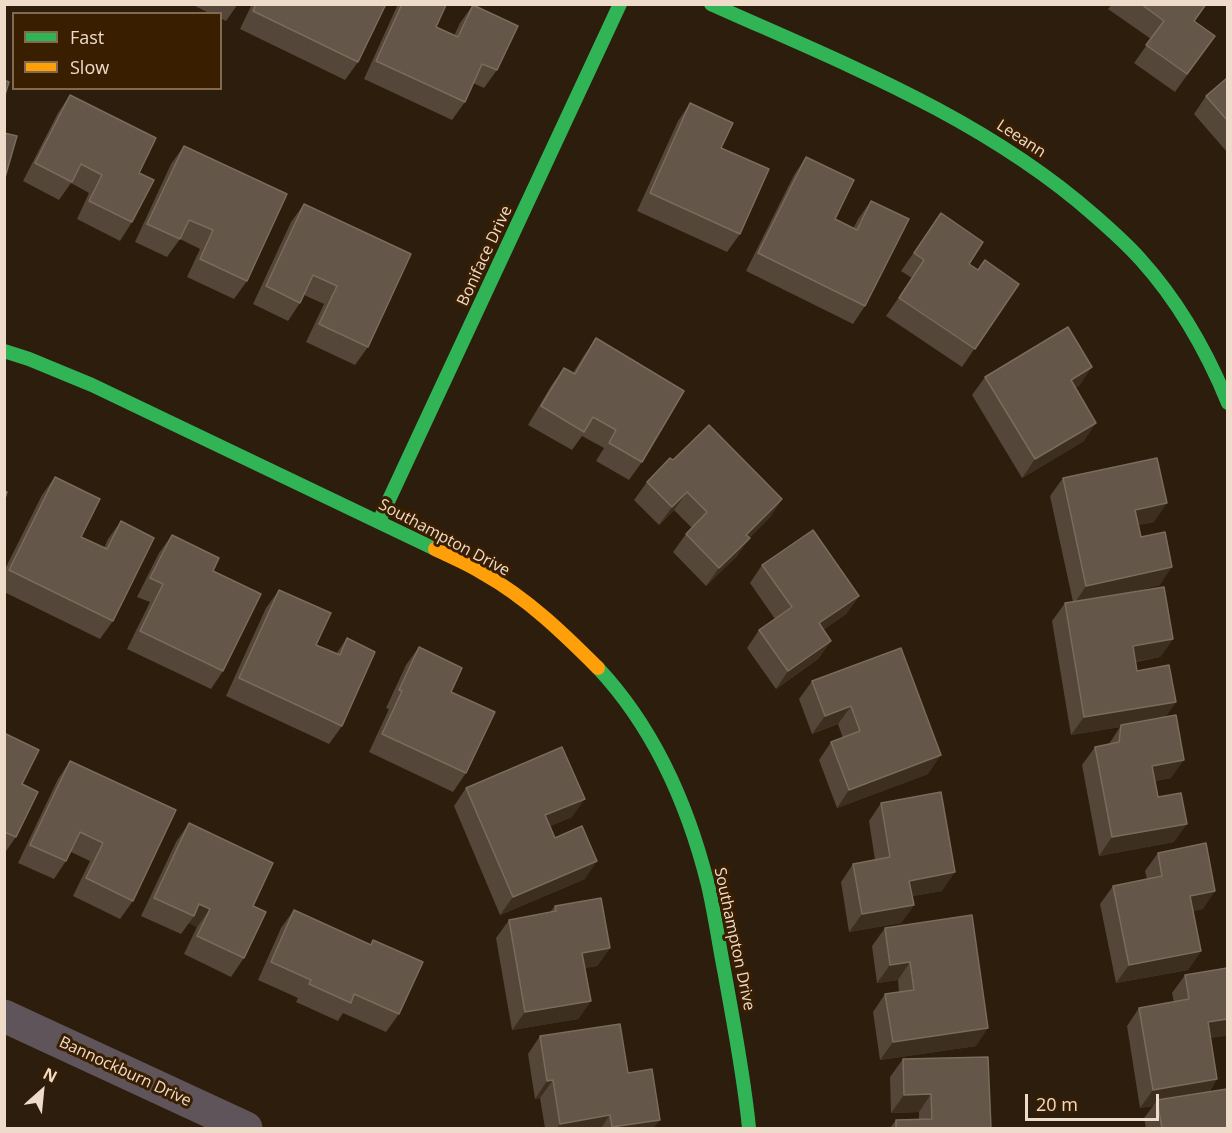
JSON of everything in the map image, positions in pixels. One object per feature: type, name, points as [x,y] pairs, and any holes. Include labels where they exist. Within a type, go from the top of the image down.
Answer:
[{"type":"street","name":"Boniface Drive","points":[[379,521],[620,4]]},
{"type":"street","name":"Leeann","points":[[711,4],[919,100],[986,135],[1041,171],[1091,210],[1144,262],[1182,315],[1222,387],[1227,403]]},
{"type":"street","name":"Southampton Drive","points":[[4,351],[30,359],[92,386],[379,521],[485,574],[565,635],[600,670],[635,713],[667,767],[681,800],[708,886],[746,1084],[749,1128]]},
{"type":"street","name":"Bannockburn Drive","points":[[4,1016],[246,1128]]},
{"type":"building","points":[[256,4],[386,4],[358,62],[253,11]]},
{"type":"building","points":[[402,4],[446,5],[436,27],[458,37],[473,5],[518,26],[497,70],[482,64],[465,102],[376,61]]},
{"type":"building","points":[[1141,4],[1206,4],[1194,21],[1215,36],[1187,74],[1146,45],[1164,21]]},
{"type":"building","points":[[1227,78],[1227,120],[1206,96]]},
{"type":"building","points":[[4,80],[9,82],[4,98]]},
{"type":"building","points":[[70,95],[156,138],[139,173],[154,180],[132,222],[89,201],[102,175],[81,164],[72,182],[35,163]]},
{"type":"building","points":[[690,103],[733,123],[721,148],[769,169],[740,234],[650,193]]},
{"type":"building","points":[[4,133],[17,136],[4,181]]},
{"type":"building","points":[[184,146],[287,194],[247,281],[200,259],[213,230],[189,220],[180,239],[147,224]]},
{"type":"building","points":[[806,157],[854,180],[835,219],[857,230],[871,201],[909,219],[865,306],[758,253]]},
{"type":"building","points":[[304,204],[411,254],[368,347],[319,324],[337,286],[313,275],[300,303],[266,286]]},
{"type":"building","points":[[941,213],[983,242],[969,264],[978,270],[985,260],[1019,284],[975,349],[899,298],[924,260],[914,253]]},
{"type":"building","points":[[1068,327],[1092,367],[1071,380],[1096,423],[1035,459],[985,377]]},
{"type":"building","points":[[596,338],[684,391],[642,462],[609,443],[616,430],[593,417],[584,432],[541,406],[564,368],[575,374]]},
{"type":"building","points":[[709,425],[782,499],[746,535],[750,538],[719,568],[686,534],[707,512],[687,492],[672,507],[647,482],[670,458],[673,460]]},
{"type":"building","points":[[1157,458],[1167,503],[1135,510],[1141,537],[1165,532],[1172,567],[1086,586],[1063,478]]},
{"type":"building","points":[[55,477],[100,499],[81,537],[107,549],[121,521],[154,538],[113,621],[9,570]]},
{"type":"building","points":[[813,530],[859,596],[819,623],[831,641],[788,671],[759,630],[792,607],[762,565]]},
{"type":"building","points":[[172,535],[219,558],[213,571],[261,594],[223,671],[140,631],[163,584],[150,578]]},
{"type":"building","points":[[1164,587],[1173,639],[1133,646],[1137,671],[1169,665],[1176,702],[1084,717],[1065,603]]},
{"type":"building","points":[[279,590],[331,613],[316,645],[340,655],[347,638],[375,652],[342,726],[239,678]]},
{"type":"building","points":[[419,647],[462,668],[451,692],[495,712],[466,773],[382,734]]},
{"type":"building","points":[[901,648],[941,755],[849,790],[831,742],[860,731],[851,706],[825,716],[812,681]]},
{"type":"building","points":[[1176,715],[1184,760],[1152,766],[1158,797],[1181,793],[1187,824],[1112,837],[1095,747],[1119,742],[1121,725]]},
{"type":"building","points":[[4,733],[39,750],[22,784],[38,792],[16,837],[4,832]]},
{"type":"building","points":[[562,747],[585,799],[545,815],[555,838],[582,826],[597,861],[513,897],[466,788]]},
{"type":"building","points":[[70,761],[176,810],[133,901],[86,878],[103,843],[80,832],[66,861],[30,845]]},
{"type":"building","points":[[941,792],[955,872],[909,881],[914,905],[862,914],[853,864],[890,857],[881,803]]},
{"type":"building","points":[[189,823],[273,863],[253,906],[266,912],[244,958],[197,936],[210,909],[199,904],[194,916],[154,898]]},
{"type":"building","points":[[1206,843],[1215,891],[1190,896],[1201,951],[1129,965],[1113,886],[1162,876],[1158,853]]},
{"type":"building","points":[[601,898],[610,948],[582,953],[591,1001],[525,1012],[509,920],[556,911],[555,906]]},
{"type":"building","points":[[294,910],[371,945],[373,940],[423,962],[399,1014],[354,994],[351,1003],[309,984],[311,980],[271,962]]},
{"type":"building","points":[[972,915],[988,1028],[893,1042],[885,994],[914,990],[910,962],[890,965],[885,928]]},
{"type":"building","points":[[1227,968],[1227,1019],[1208,1022],[1217,1079],[1153,1090],[1139,1008],[1189,999],[1185,975]]},
{"type":"building","points":[[620,1024],[628,1073],[652,1069],[660,1120],[612,1127],[610,1115],[560,1124],[553,1080],[547,1081],[540,1036]]},
{"type":"building","points":[[988,1057],[991,1128],[896,1128],[896,1120],[932,1119],[931,1094],[904,1095],[903,1059]]},
{"type":"building","points":[[1227,1089],[1227,1128],[1162,1128],[1157,1100]]},
{"type":"traffic: fast","points":[[379,521],[620,4]]},
{"type":"traffic: fast","points":[[711,4],[912,96],[1007,150],[1052,181],[1119,237],[1167,292],[1211,365],[1228,403]]},
{"type":"traffic: fast","points":[[4,351],[92,385],[435,549]]},
{"type":"traffic: fast","points":[[598,668],[636,716],[653,742],[679,797],[700,855],[713,908],[749,1128]]},
{"type":"traffic: slow","points":[[435,549],[472,567],[515,594],[598,668]]}]
